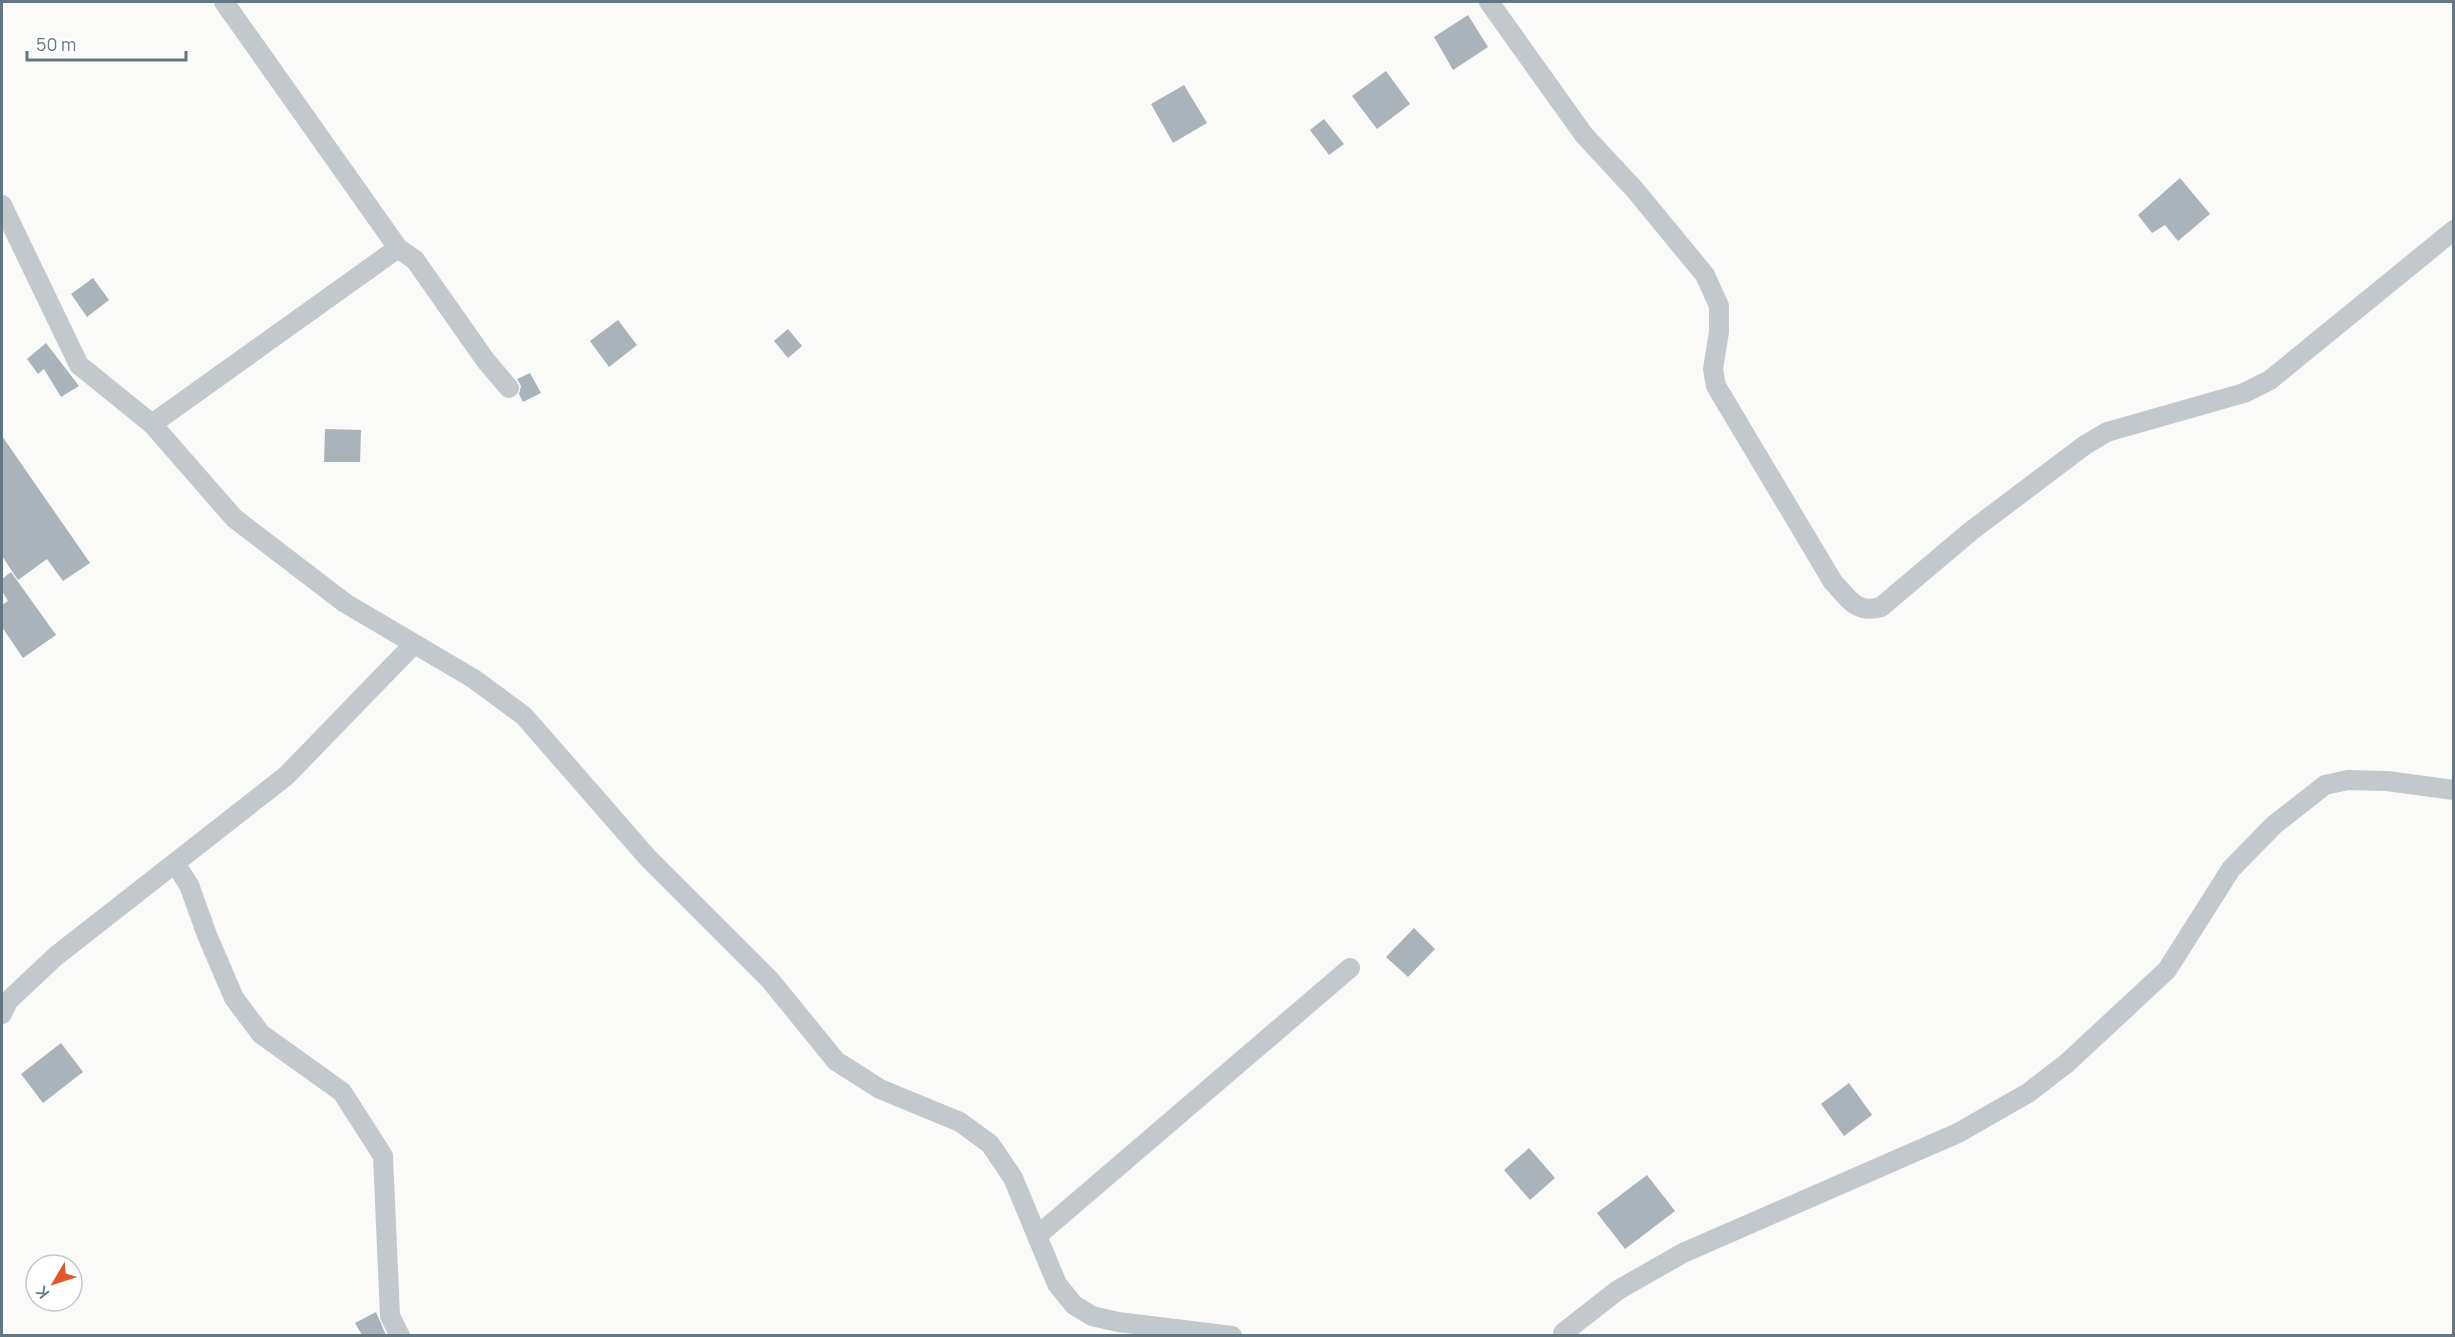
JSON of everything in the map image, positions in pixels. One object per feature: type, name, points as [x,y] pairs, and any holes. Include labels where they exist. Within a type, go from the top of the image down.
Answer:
[{"type":"street","points":[[224,2],[398,248],[415,260],[486,361],[509,388]]},
{"type":"street","points":[[1489,2],[1584,135],[1656,214],[1706,275],[1719,306],[1719,332],[1713,369],[1716,386],[1833,582],[1853,604],[1868,610],[1881,607],[1971,531],[2107,432],[2244,393],[2270,380],[2454,230]]},
{"type":"street","points":[[2,205],[79,365],[152,424],[234,518],[345,603],[474,679],[524,716],[648,858],[770,980],[836,1061],[880,1089],[960,1122],[990,1144],[1013,1178],[1057,1284],[1074,1305],[1092,1316],[1118,1322],[1232,1335]]},
{"type":"street","points":[[152,424],[398,248]]},
{"type":"street","points":[[2,1014],[8,1001],[56,956],[176,865],[286,776],[414,644]]},
{"type":"street","points":[[1563,1335],[1618,1290],[1683,1253],[1958,1133],[2028,1093],[2067,1063],[2166,970],[2230,869],[2274,825],[2325,784],[2348,780],[2387,781],[2454,790]]},
{"type":"street","points":[[176,865],[189,885],[234,998],[261,1034],[342,1092],[383,1156],[390,1316],[400,1335]]},
{"type":"street","points":[[1037,1236],[1350,968]]},
{"type":"building","points":[[1468,15],[1488,47],[1453,70],[1434,37]]},
{"type":"building","points":[[1386,71],[1410,104],[1377,129],[1352,96]]},
{"type":"building","points":[[1184,85],[1207,123],[1173,143],[1151,104]]},
{"type":"building","points":[[1324,119],[1344,144],[1329,155],[1310,130]]},
{"type":"building","points":[[2180,178],[2210,214],[2178,241],[2165,225],[2152,233],[2138,215]]},
{"type":"building","points":[[93,278],[109,300],[87,317],[71,294]]},
{"type":"building","points":[[618,320],[637,345],[609,367],[590,341]]},
{"type":"building","points":[[788,329],[802,346],[788,358],[774,341]]},
{"type":"building","points":[[46,343],[79,386],[61,397],[44,369],[38,374],[27,359]]},
{"type":"building","points":[[530,373],[541,393],[523,402],[519,394],[521,386],[517,379]]},
{"type":"building","points":[[325,429],[361,430],[360,462],[324,462]]},
{"type":"building","points":[[2,436],[90,563],[63,581],[47,559],[18,580],[2,556]]},
{"type":"building","points":[[11,572],[56,635],[23,658],[2,627],[2,605],[8,601],[2,591],[2,579]]},
{"type":"building","points":[[1414,928],[1435,949],[1408,977],[1386,957]]},
{"type":"building","points":[[61,1043],[83,1072],[43,1103],[21,1074]]},
{"type":"building","points":[[1849,1083],[1872,1115],[1844,1136],[1821,1104]]},
{"type":"building","points":[[1529,1148],[1555,1178],[1530,1200],[1504,1170]]},
{"type":"building","points":[[1647,1175],[1675,1211],[1625,1249],[1597,1213]]},
{"type":"building","points":[[376,1312],[386,1335],[362,1335],[355,1323]]}]
